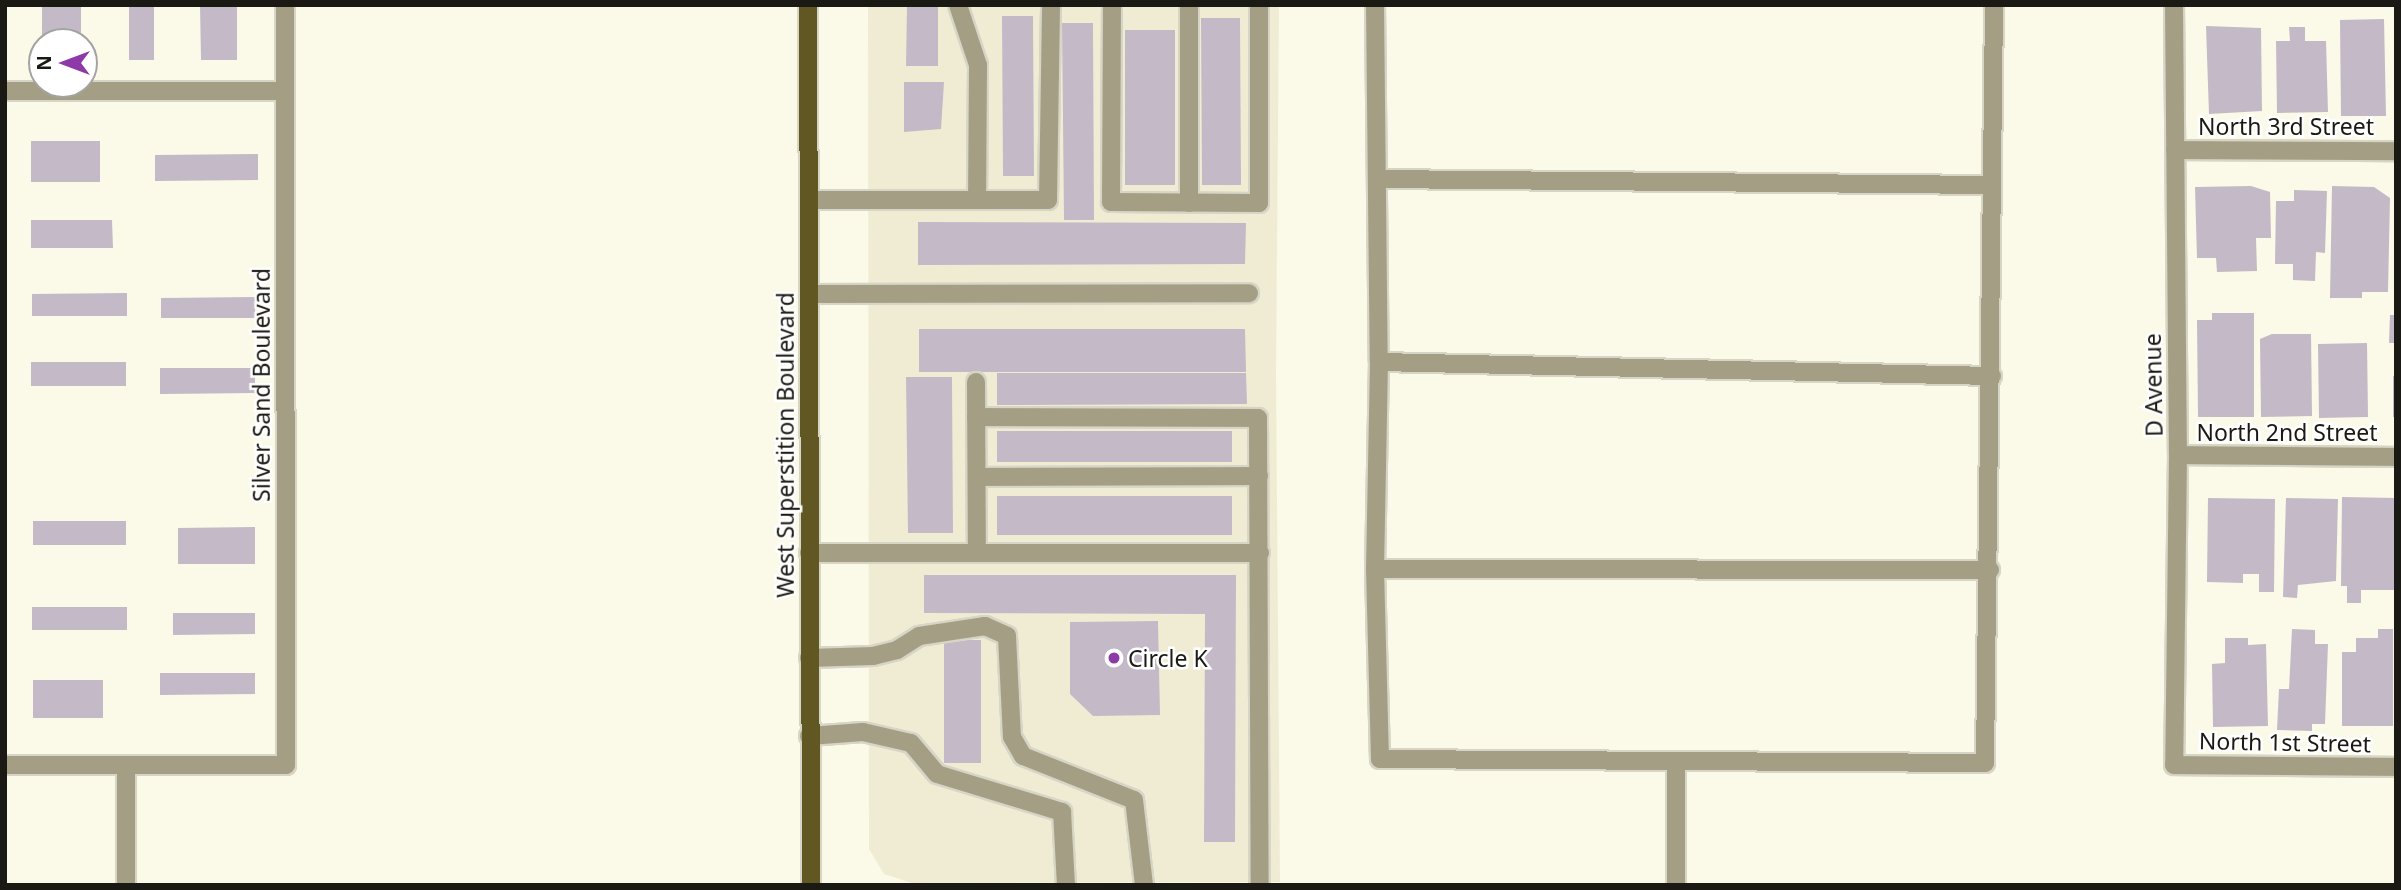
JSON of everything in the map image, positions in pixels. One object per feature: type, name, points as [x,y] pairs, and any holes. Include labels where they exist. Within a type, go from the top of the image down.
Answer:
[{"type":"main road","name":"West Superstition Boulevard","points":[[808,5],[811,885]]},
{"type":"lane","name":"Silver Sand Boulevard","points":[[126,765],[286,765],[285,5]]},
{"type":"lane","points":[[958,5],[978,65],[977,200]]},
{"type":"lane","points":[[809,200],[1048,200],[1051,5]]},
{"type":"lane","points":[[1112,5],[1111,202],[1189,203],[1259,203],[1259,5]]},
{"type":"lane","points":[[1189,5],[1189,203]]},
{"type":"lane","points":[[1375,5],[1379,362],[1375,569],[1380,759],[1985,763],[1990,570],[1990,184],[1994,5]]},
{"type":"lane","name":"D Avenue","points":[[2174,5],[2178,455],[2174,765]]},
{"type":"lane","points":[[5,92],[285,91]]},
{"type":"lane","name":"North 3rd Street","points":[[2175,150],[2396,151]]},
{"type":"lane","points":[[1377,179],[1990,184]]},
{"type":"lane","points":[[809,294],[1248,293]]},
{"type":"lane","points":[[1379,362],[1992,376]]},
{"type":"lane","points":[[976,382],[977,553]]},
{"type":"lane","points":[[976,417],[1258,418],[1260,885]]},
{"type":"lane","name":"North 2nd Street","points":[[2178,455],[2396,457]]},
{"type":"lane","points":[[977,477],[1259,476]]},
{"type":"lane","points":[[810,553],[1259,553]]},
{"type":"lane","points":[[1375,569],[1990,570]]},
{"type":"lane","points":[[810,658],[873,656],[897,650],[919,636],[985,626],[1007,636],[1012,737],[1023,756],[1134,800],[1144,885]]},
{"type":"lane","points":[[810,736],[863,732],[911,743],[937,775],[1062,812],[1066,885]]},
{"type":"lane","points":[[1676,762],[1676,885]]},
{"type":"lane","points":[[5,765],[126,765],[126,885]]},
{"type":"lane","name":"North 1st Street","points":[[2174,765],[2396,767]]},
{"type":"shaded area","points":[[868,5],[1279,5],[1276,373],[1280,882],[912,883],[884,874],[869,849]]},
{"type":"building","points":[[42,5],[81,5],[81,28],[42,28]]},
{"type":"building","points":[[129,5],[154,5],[154,60],[129,60]]},
{"type":"building","points":[[200,5],[237,5],[237,60],[201,60]]},
{"type":"building","points":[[907,5],[938,5],[938,66],[906,66]]},
{"type":"building","points":[[1002,16],[1033,16],[1034,176],[1003,176]]},
{"type":"building","points":[[1201,18],[1240,18],[1241,185],[1202,185]]},
{"type":"building","points":[[2384,19],[2386,116],[2341,116],[2340,20]]},
{"type":"building","points":[[1062,23],[1093,23],[1094,220],[1064,220]]},
{"type":"building","points":[[2206,26],[2261,28],[2262,111],[2209,114]]},
{"type":"building","points":[[2289,27],[2305,27],[2305,41],[2326,41],[2328,112],[2277,113],[2276,41],[2290,41]]},
{"type":"building","points":[[1125,30],[1175,30],[1175,185],[1125,185]]},
{"type":"building","points":[[904,82],[944,82],[941,129],[904,132]]},
{"type":"building","points":[[31,141],[100,141],[100,182],[31,182]]},
{"type":"building","points":[[258,154],[258,180],[155,181],[155,155]]},
{"type":"building","points":[[2251,186],[2270,192],[2271,238],[2256,238],[2257,271],[2217,272],[2216,258],[2197,258],[2195,187]]},
{"type":"building","points":[[2332,186],[2374,187],[2390,198],[2388,292],[2362,292],[2362,298],[2330,298]]},
{"type":"building","points":[[2294,190],[2327,191],[2325,253],[2316,252],[2315,281],[2293,280],[2293,264],[2275,264],[2276,201],[2294,201]]},
{"type":"building","points":[[31,220],[112,220],[113,248],[31,248]]},
{"type":"building","points":[[918,222],[1246,223],[1245,264],[918,265]]},
{"type":"building","points":[[127,293],[127,316],[32,316],[32,294]]},
{"type":"building","points":[[255,297],[255,318],[161,318],[161,298]]},
{"type":"building","points":[[2212,313],[2254,313],[2254,417],[2198,417],[2197,320],[2212,320]]},
{"type":"building","points":[[2390,315],[2396,315],[2396,343],[2389,343]]},
{"type":"building","points":[[919,329],[1245,329],[1246,372],[919,372]]},
{"type":"building","points":[[2272,334],[2311,334],[2312,416],[2261,417],[2260,339]]},
{"type":"building","points":[[2367,343],[2368,417],[2319,418],[2318,344]]},
{"type":"building","points":[[31,362],[126,362],[126,386],[31,386]]},
{"type":"building","points":[[160,368],[255,368],[255,393],[160,394]]},
{"type":"building","points":[[997,373],[1246,373],[1247,404],[997,405]]},
{"type":"building","points":[[2393,376],[2396,376],[2396,417],[2393,417]]},
{"type":"building","points":[[906,377],[952,377],[953,533],[908,533]]},
{"type":"building","points":[[997,431],[1232,431],[1232,462],[997,462]]},
{"type":"building","points":[[997,496],[1232,496],[1232,535],[997,535]]},
{"type":"building","points":[[2342,497],[2396,498],[2396,590],[2361,590],[2361,603],[2347,603],[2347,586],[2341,586]]},
{"type":"building","points":[[2208,498],[2275,499],[2274,592],[2259,592],[2259,574],[2243,574],[2243,583],[2207,582]]},
{"type":"building","points":[[2286,498],[2338,499],[2336,581],[2298,585],[2297,598],[2283,597]]},
{"type":"building","points":[[33,521],[126,521],[126,545],[33,545]]},
{"type":"building","points":[[255,527],[255,564],[178,564],[178,528]]},
{"type":"building","points":[[924,575],[1236,575],[1235,842],[1204,842],[1205,614],[924,613]]},
{"type":"building","points":[[32,607],[127,607],[127,630],[32,630]]},
{"type":"building","points":[[173,613],[255,613],[255,634],[173,635]]},
{"type":"building","name":"Circle K","points":[[1158,621],[1160,715],[1093,716],[1070,694],[1070,622]]},
{"type":"building","points":[[2292,629],[2315,630],[2315,644],[2328,644],[2325,724],[2312,724],[2312,731],[2277,730],[2279,689],[2289,689]]},
{"type":"building","points":[[2378,629],[2393,629],[2393,726],[2342,726],[2342,652],[2356,652],[2356,638],[2378,638]]},
{"type":"building","points":[[2225,638],[2248,638],[2248,645],[2266,644],[2268,726],[2213,727],[2212,664],[2225,663]]},
{"type":"building","points":[[944,640],[981,640],[981,763],[944,763]]},
{"type":"building","points":[[160,673],[255,673],[255,694],[160,695]]},
{"type":"building","points":[[33,680],[103,680],[103,718],[33,718]]},
{"type":"place","name":"Circle K","points":[[1114,658]]}]
